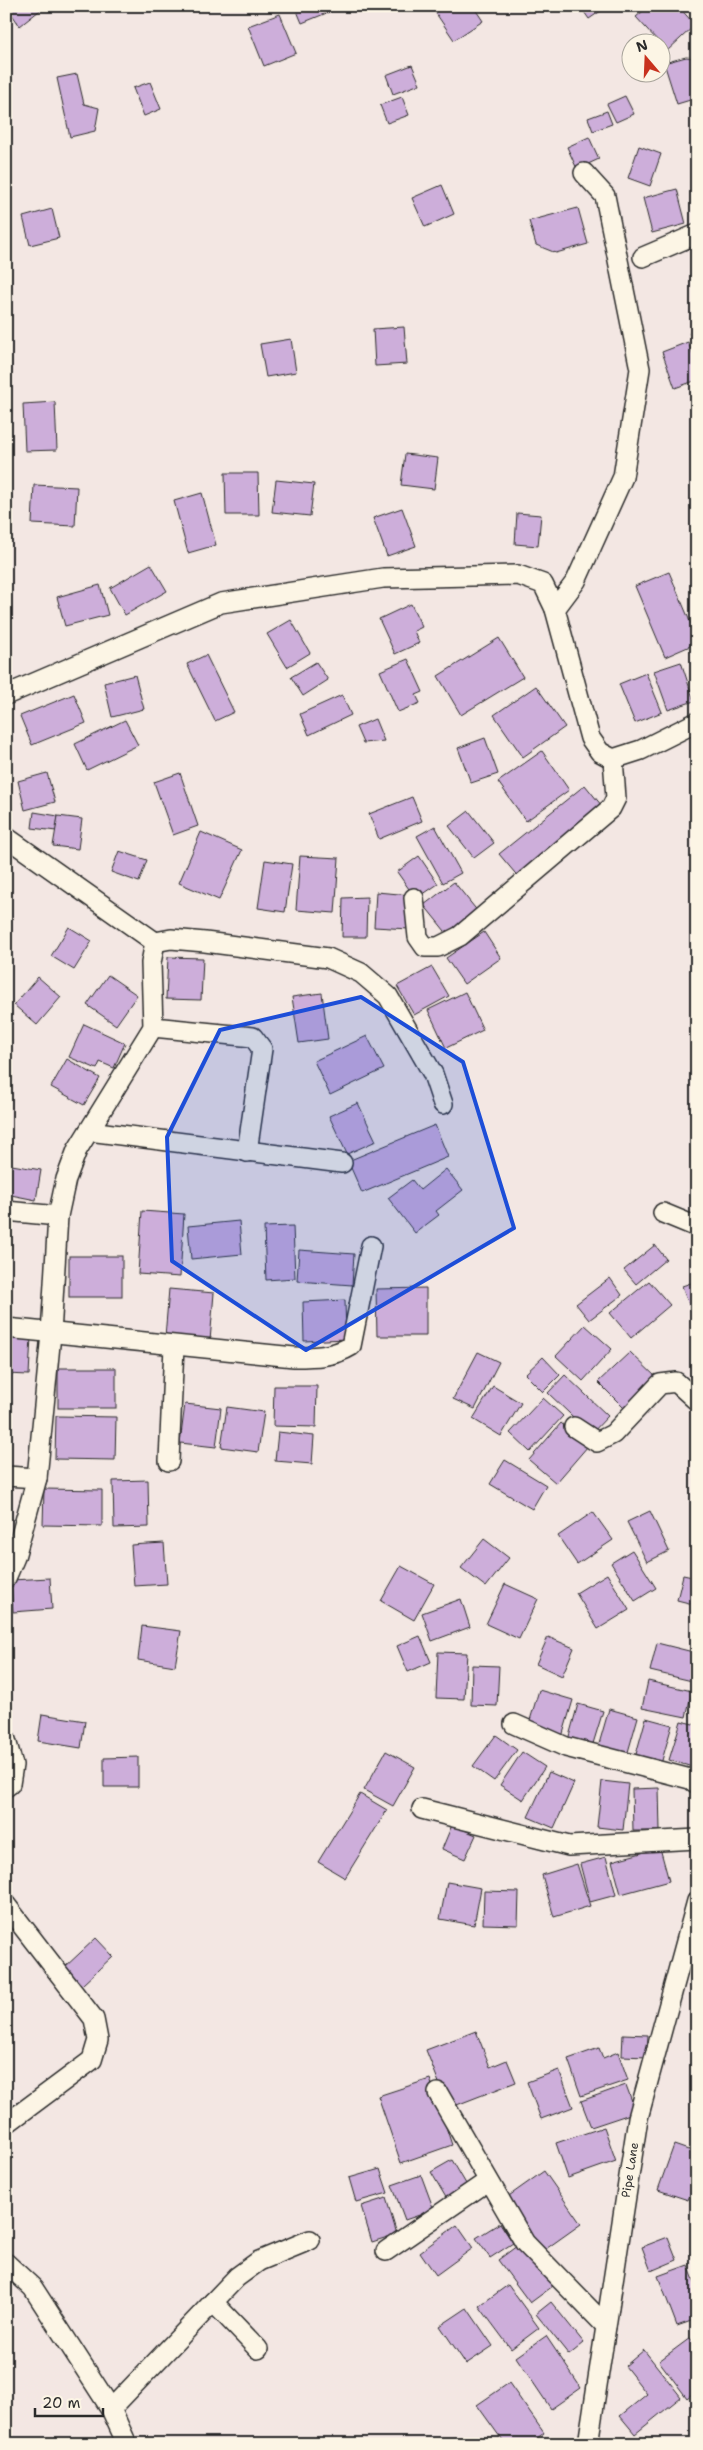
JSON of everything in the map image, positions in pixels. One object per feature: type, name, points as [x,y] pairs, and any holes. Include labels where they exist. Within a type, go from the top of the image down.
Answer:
[{"type":"street","points":[[555,609],[576,581],[623,478],[640,369],[605,196],[584,173]]},
{"type":"street","points":[[643,257],[697,234]]},
{"type":"street","points":[[6,695],[221,603],[383,578],[518,575],[543,584],[555,609],[590,738],[600,752],[613,759],[641,750],[697,722]]},
{"type":"street","points":[[414,898],[418,937],[424,948],[438,947],[460,936],[611,808],[616,798],[613,759]]},
{"type":"street","points":[[6,837],[155,942],[171,939],[205,942],[328,958],[360,974],[388,996],[433,1074],[443,1104]]},
{"type":"street","points":[[6,1578],[15,1556],[37,1478],[51,1334],[58,1216],[76,1150],[153,1027],[151,963],[155,942]]},
{"type":"street","points":[[153,1027],[253,1037],[258,1041],[262,1049],[247,1152]]},
{"type":"street","points":[[89,1131],[342,1163]]},
{"type":"street","points":[[6,1211],[58,1216]]},
{"type":"street","points":[[663,1213],[697,1227]]},
{"type":"street","points":[[6,1328],[294,1357],[316,1357],[339,1353],[351,1346],[372,1246]]},
{"type":"street","points":[[169,1462],[174,1346]]},
{"type":"street","points":[[574,1428],[598,1442],[613,1434],[660,1384],[676,1382],[697,1401]]},
{"type":"street","points":[[6,1476],[37,1478]]},
{"type":"street","points":[[514,1724],[566,1747],[690,1778],[697,1784]]},
{"type":"street","points":[[6,1740],[13,1765],[10,1784],[6,1787]]},
{"type":"street","points":[[422,1809],[569,1846],[697,1838]]},
{"type":"street","name":"Pipe Lane","points":[[588,2444],[638,2118],[697,1901]]},
{"type":"street","points":[[6,1906],[94,2018],[98,2040],[92,2060],[6,2124]]},
{"type":"street","points":[[438,2093],[525,2243],[606,2326]]},
{"type":"street","points":[[386,2251],[488,2182]]},
{"type":"street","points":[[111,2409],[237,2278],[258,2261],[310,2240]]},
{"type":"street","points":[[6,2263],[32,2288],[111,2409],[127,2444]]},
{"type":"street","points":[[213,2302],[258,2349]]},
{"type":"highlighted area","points":[[361,997],[463,1062],[514,1228],[408,1288],[306,1350],[172,1261],[167,1137],[220,1030]]},
{"type":"building","points":[[6,6],[44,6],[44,7],[20,26]]},
{"type":"building","points":[[295,6],[339,6],[339,8],[302,23]]},
{"type":"building","points":[[431,6],[473,6],[483,21],[454,40]]},
{"type":"building","points":[[580,6],[608,6],[589,19]]},
{"type":"building","points":[[649,6],[678,6],[695,25],[670,48],[670,32],[650,32],[636,17]]},
{"type":"building","points":[[280,14],[296,53],[264,66],[248,26]]},
{"type":"building","points":[[686,57],[697,58],[697,98],[677,104],[670,82],[670,61]]},
{"type":"building","points":[[412,65],[420,84],[393,94],[386,75]]},
{"type":"building","points":[[77,74],[84,104],[99,108],[95,131],[70,137],[57,78]]},
{"type":"building","points":[[150,82],[161,109],[144,116],[133,88]]},
{"type":"building","points":[[625,96],[634,114],[616,122],[607,104]]},
{"type":"building","points":[[402,97],[409,115],[387,123],[380,105]]},
{"type":"building","points":[[607,111],[612,124],[593,131],[588,118]]},
{"type":"building","points":[[589,137],[599,159],[577,169],[567,147]]},
{"type":"building","points":[[639,146],[661,154],[650,186],[628,178]]},
{"type":"building","points":[[442,185],[454,214],[425,227],[412,198]]},
{"type":"building","points":[[677,189],[686,224],[652,233],[643,198]]},
{"type":"building","points":[[578,208],[588,244],[556,253],[536,245],[529,221]]},
{"type":"building","points":[[52,209],[59,238],[30,245],[23,217]]},
{"type":"building","points":[[404,327],[407,364],[375,366],[373,329]]},
{"type":"building","points":[[697,330],[697,349],[689,333]]},
{"type":"building","points":[[291,339],[296,372],[266,377],[260,344]]},
{"type":"building","points":[[688,342],[697,364],[697,380],[675,388],[662,352]]},
{"type":"building","points":[[55,402],[57,450],[25,451],[23,404]]},
{"type":"building","points":[[405,454],[438,458],[434,489],[401,485]]},
{"type":"building","points":[[225,473],[258,473],[259,515],[226,515]]},
{"type":"building","points":[[276,480],[314,484],[310,516],[272,512]]},
{"type":"building","points":[[34,485],[77,487],[75,526],[32,524]]},
{"type":"building","points":[[202,493],[216,545],[188,553],[174,501]]},
{"type":"building","points":[[402,508],[416,546],[387,556],[373,518]]},
{"type":"building","points":[[517,513],[541,515],[538,546],[515,544]]},
{"type":"building","points":[[151,564],[167,591],[125,615],[110,588]]},
{"type":"building","points":[[669,572],[697,638],[697,643],[665,657],[635,586]]},
{"type":"building","points":[[100,585],[108,615],[65,626],[57,597]]},
{"type":"building","points":[[411,604],[422,627],[414,631],[419,643],[395,654],[379,619]]},
{"type":"building","points":[[291,620],[310,653],[287,667],[267,634]]},
{"type":"building","points":[[499,638],[523,677],[461,715],[438,676]]},
{"type":"building","points":[[206,655],[234,712],[215,721],[187,664]]},
{"type":"building","points":[[408,659],[423,692],[416,695],[420,703],[398,712],[380,671]]},
{"type":"building","points":[[316,662],[328,680],[303,696],[291,677]]},
{"type":"building","points":[[681,662],[694,701],[668,710],[654,671]]},
{"type":"building","points":[[646,673],[662,712],[635,723],[619,684]]},
{"type":"building","points":[[135,675],[144,709],[112,717],[104,683]]},
{"type":"building","points":[[536,686],[565,727],[523,757],[494,715]]},
{"type":"building","points":[[74,694],[86,723],[32,745],[20,716]]},
{"type":"building","points":[[342,695],[351,715],[309,735],[300,714]]},
{"type":"building","points":[[375,719],[384,741],[363,743],[356,727]]},
{"type":"building","points":[[125,720],[138,745],[87,770],[75,744]]},
{"type":"building","points":[[485,738],[498,774],[471,783],[458,748]]},
{"type":"building","points":[[542,751],[569,790],[526,821],[498,782]]},
{"type":"building","points":[[47,773],[55,802],[25,810],[18,781]]},
{"type":"building","points":[[180,773],[198,826],[173,835],[154,782]]},
{"type":"building","points":[[585,785],[606,811],[520,879],[499,854]]},
{"type":"building","points":[[412,797],[422,821],[379,839],[369,814]]},
{"type":"building","points":[[469,811],[494,843],[474,858],[449,826]]},
{"type":"building","points":[[34,812],[58,816],[56,831],[32,828]]},
{"type":"building","points":[[58,816],[82,819],[78,849],[53,846]]},
{"type":"building","points":[[435,826],[461,873],[443,883],[417,836]]},
{"type":"building","points":[[201,832],[242,850],[219,900],[179,883]]},
{"type":"building","points":[[119,851],[147,860],[139,882],[111,872]]},
{"type":"building","points":[[300,856],[339,858],[335,913],[296,910]]},
{"type":"building","points":[[419,856],[438,884],[416,899],[397,872]]},
{"type":"building","points":[[265,860],[292,864],[285,912],[258,908]]},
{"type":"building","points":[[454,882],[479,913],[449,936],[424,905]]},
{"type":"building","points":[[376,892],[411,895],[409,929],[374,927]]},
{"type":"building","points":[[367,897],[366,937],[342,937],[343,898]]},
{"type":"building","points":[[69,927],[92,941],[74,970],[51,956]]},
{"type":"building","points":[[484,932],[501,958],[464,984],[446,958]]},
{"type":"building","points":[[168,957],[203,958],[201,1000],[166,999]]},
{"type":"building","points":[[432,967],[449,996],[414,1015],[397,986]]},
{"type":"building","points":[[108,975],[137,995],[116,1025],[87,1005]]},
{"type":"building","points":[[38,977],[61,997],[37,1025],[14,1005]]},
{"type":"building","points":[[465,992],[483,1030],[446,1048],[428,1010]]},
{"type":"building","points":[[322,993],[328,1039],[299,1043],[292,997]]},
{"type":"building","points":[[84,1024],[125,1043],[114,1068],[100,1062],[97,1069],[69,1057]]},
{"type":"building","points":[[367,1036],[384,1069],[330,1095],[314,1061]]},
{"type":"building","points":[[67,1059],[100,1078],[84,1105],[51,1087]]},
{"type":"building","points":[[358,1103],[376,1141],[347,1154],[329,1116]]},
{"type":"building","points":[[435,1125],[448,1157],[362,1193],[348,1161]]},
{"type":"building","points":[[6,1164],[41,1170],[36,1200],[6,1194]]},
{"type":"building","points":[[446,1169],[463,1190],[436,1211],[439,1215],[415,1233],[388,1198],[412,1180],[420,1190]]},
{"type":"building","points":[[142,1211],[184,1214],[180,1277],[138,1274]]},
{"type":"building","points":[[239,1221],[242,1254],[191,1259],[188,1226]]},
{"type":"building","points":[[293,1226],[295,1278],[266,1280],[264,1227]]},
{"type":"building","points":[[655,1245],[666,1259],[636,1284],[624,1270]]},
{"type":"building","points":[[299,1250],[354,1254],[352,1285],[297,1281]]},
{"type":"building","points":[[69,1256],[122,1256],[122,1297],[69,1297]]},
{"type":"building","points":[[610,1278],[622,1295],[589,1320],[576,1304]]},
{"type":"building","points":[[649,1281],[670,1305],[631,1338],[610,1313]]},
{"type":"building","points":[[697,1281],[697,1326],[682,1286]]},
{"type":"building","points":[[426,1288],[426,1336],[377,1336],[376,1289]]},
{"type":"building","points":[[169,1289],[214,1293],[210,1341],[165,1337]]},
{"type":"building","points":[[345,1300],[346,1339],[304,1341],[303,1302]]},
{"type":"building","points":[[585,1325],[612,1349],[583,1381],[556,1356]]},
{"type":"building","points":[[6,1335],[31,1336],[29,1375],[6,1374]]},
{"type":"building","points":[[478,1352],[499,1362],[475,1409],[453,1399]]},
{"type":"building","points":[[630,1352],[658,1379],[626,1410],[598,1382]]},
{"type":"building","points":[[543,1357],[560,1375],[543,1392],[525,1374]]},
{"type":"building","points":[[58,1368],[116,1368],[116,1408],[58,1408]]},
{"type":"building","points":[[565,1375],[608,1416],[591,1434],[548,1393]]},
{"type":"building","points":[[697,1380],[697,1397],[690,1383]]},
{"type":"building","points":[[274,1386],[317,1386],[316,1427],[273,1426]]},
{"type":"building","points":[[493,1386],[521,1403],[501,1436],[473,1419]]},
{"type":"building","points":[[543,1398],[563,1416],[530,1452],[510,1433]]},
{"type":"building","points":[[185,1404],[221,1408],[216,1447],[180,1443]]},
{"type":"building","points":[[227,1407],[264,1412],[258,1452],[221,1447]]},
{"type":"building","points":[[56,1416],[116,1417],[115,1460],[55,1459]]},
{"type":"building","points":[[561,1423],[588,1446],[556,1483],[529,1460]]},
{"type":"building","points":[[278,1432],[314,1436],[312,1464],[275,1461]]},
{"type":"building","points":[[505,1460],[546,1485],[532,1509],[490,1484]]},
{"type":"building","points":[[148,1480],[149,1527],[114,1528],[113,1481]]},
{"type":"building","points":[[44,1489],[102,1490],[102,1526],[43,1525]]},
{"type":"building","points":[[650,1511],[669,1551],[647,1562],[627,1522]]},
{"type":"building","points":[[593,1512],[613,1540],[577,1564],[558,1536]]},
{"type":"building","points":[[484,1539],[509,1558],[486,1587],[461,1568]]},
{"type":"building","points":[[164,1543],[167,1584],[134,1586],[131,1545]]},
{"type":"building","points":[[632,1550],[656,1588],[635,1601],[611,1563]]},
{"type":"building","points":[[401,1566],[434,1584],[414,1620],[381,1601]]},
{"type":"building","points":[[607,1574],[629,1610],[598,1629],[576,1593]]},
{"type":"building","points":[[683,1575],[697,1578],[697,1605],[677,1600]]},
{"type":"building","points":[[50,1578],[52,1609],[13,1612],[11,1580]]},
{"type":"building","points":[[505,1584],[538,1599],[519,1639],[486,1624]]},
{"type":"building","points":[[461,1599],[470,1627],[432,1641],[422,1613]]},
{"type":"building","points":[[142,1626],[181,1631],[175,1666],[138,1660]]},
{"type":"building","points":[[420,1636],[431,1662],[408,1672],[397,1646]]},
{"type":"building","points":[[548,1637],[574,1648],[562,1676],[536,1664]]},
{"type":"building","points":[[657,1643],[697,1653],[692,1681],[650,1671]]},
{"type":"building","points":[[438,1652],[467,1653],[464,1699],[436,1698]]},
{"type":"building","points":[[472,1665],[499,1666],[497,1706],[471,1705]]},
{"type":"building","points":[[648,1681],[692,1691],[686,1717],[642,1708]]},
{"type":"building","points":[[539,1690],[573,1700],[562,1737],[528,1727]]},
{"type":"building","points":[[578,1704],[603,1711],[592,1747],[568,1740]]},
{"type":"building","points":[[609,1709],[638,1717],[626,1759],[597,1751]]},
{"type":"building","points":[[42,1714],[85,1721],[81,1748],[38,1741]]},
{"type":"building","points":[[646,1718],[672,1725],[661,1764],[635,1758]]},
{"type":"building","points":[[681,1721],[697,1725],[696,1768],[669,1760]]},
{"type":"building","points":[[496,1735],[517,1750],[494,1781],[473,1766]]},
{"type":"building","points":[[386,1751],[415,1767],[393,1806],[364,1790]]},
{"type":"building","points":[[522,1752],[545,1767],[523,1800],[500,1785]]},
{"type":"building","points":[[138,1757],[138,1787],[104,1787],[104,1758]]},
{"type":"building","points":[[549,1772],[574,1783],[554,1828],[528,1817]]},
{"type":"building","points":[[602,1781],[628,1784],[623,1830],[597,1827]]},
{"type":"building","points":[[659,1788],[660,1831],[633,1831],[632,1789]]},
{"type":"building","points":[[360,1794],[387,1810],[345,1878],[318,1862]]},
{"type":"building","points":[[452,1825],[476,1835],[465,1859],[442,1849]]},
{"type":"building","points":[[660,1848],[669,1881],[621,1894],[612,1861]]},
{"type":"building","points":[[606,1857],[616,1895],[590,1902],[580,1864]]},
{"type":"building","points":[[577,1864],[590,1906],[554,1917],[542,1875]]},
{"type":"building","points":[[447,1882],[481,1888],[474,1925],[440,1919]]},
{"type":"building","points":[[484,1891],[519,1892],[518,1925],[483,1924]]},
{"type":"building","points":[[96,1938],[113,1956],[82,1985],[65,1967]]},
{"type":"building","points":[[476,2031],[490,2067],[507,2060],[516,2082],[449,2108],[426,2050]]},
{"type":"building","points":[[623,2034],[648,2035],[647,2057],[622,2056]]},
{"type":"building","points":[[599,2048],[603,2058],[618,2052],[628,2080],[581,2096],[568,2059]]},
{"type":"building","points":[[559,2070],[573,2107],[541,2119],[527,2082]]},
{"type":"building","points":[[430,2079],[452,2145],[401,2163],[378,2096]]},
{"type":"building","points":[[626,2085],[636,2112],[591,2127],[581,2101]]},
{"type":"building","points":[[604,2127],[616,2161],[568,2178],[556,2143]]},
{"type":"building","points":[[674,2145],[697,2153],[697,2176],[688,2200],[658,2190]]},
{"type":"building","points":[[452,2160],[469,2189],[448,2201],[431,2172]]},
{"type":"building","points":[[380,2169],[388,2193],[356,2202],[349,2178]]},
{"type":"building","points":[[544,2171],[581,2224],[543,2251],[506,2198]]},
{"type":"building","points":[[421,2175],[434,2210],[405,2220],[392,2185]]},
{"type":"building","points":[[386,2198],[397,2234],[372,2242],[361,2206]]},
{"type":"building","points":[[500,2223],[513,2243],[490,2258],[476,2238]]},
{"type":"building","points":[[457,2225],[473,2248],[436,2275],[420,2252]]},
{"type":"building","points":[[668,2237],[677,2260],[651,2271],[642,2247]]},
{"type":"building","points":[[521,2243],[553,2286],[530,2303],[498,2260]]},
{"type":"building","points":[[688,2265],[697,2288],[697,2319],[677,2326],[658,2276]]},
{"type":"building","points":[[508,2285],[539,2328],[511,2349],[479,2306]]},
{"type":"building","points":[[551,2302],[584,2343],[569,2355],[536,2314]]},
{"type":"building","points":[[467,2308],[493,2346],[466,2364],[440,2326]]},
{"type":"building","points":[[546,2336],[581,2388],[551,2409],[516,2357]]},
{"type":"building","points":[[690,2338],[697,2346],[697,2390],[687,2398],[659,2361]]},
{"type":"building","points":[[644,2350],[681,2397],[635,2434],[620,2416],[647,2394],[625,2366]]},
{"type":"building","points":[[509,2383],[544,2433],[529,2444],[505,2444],[477,2405]]}]
